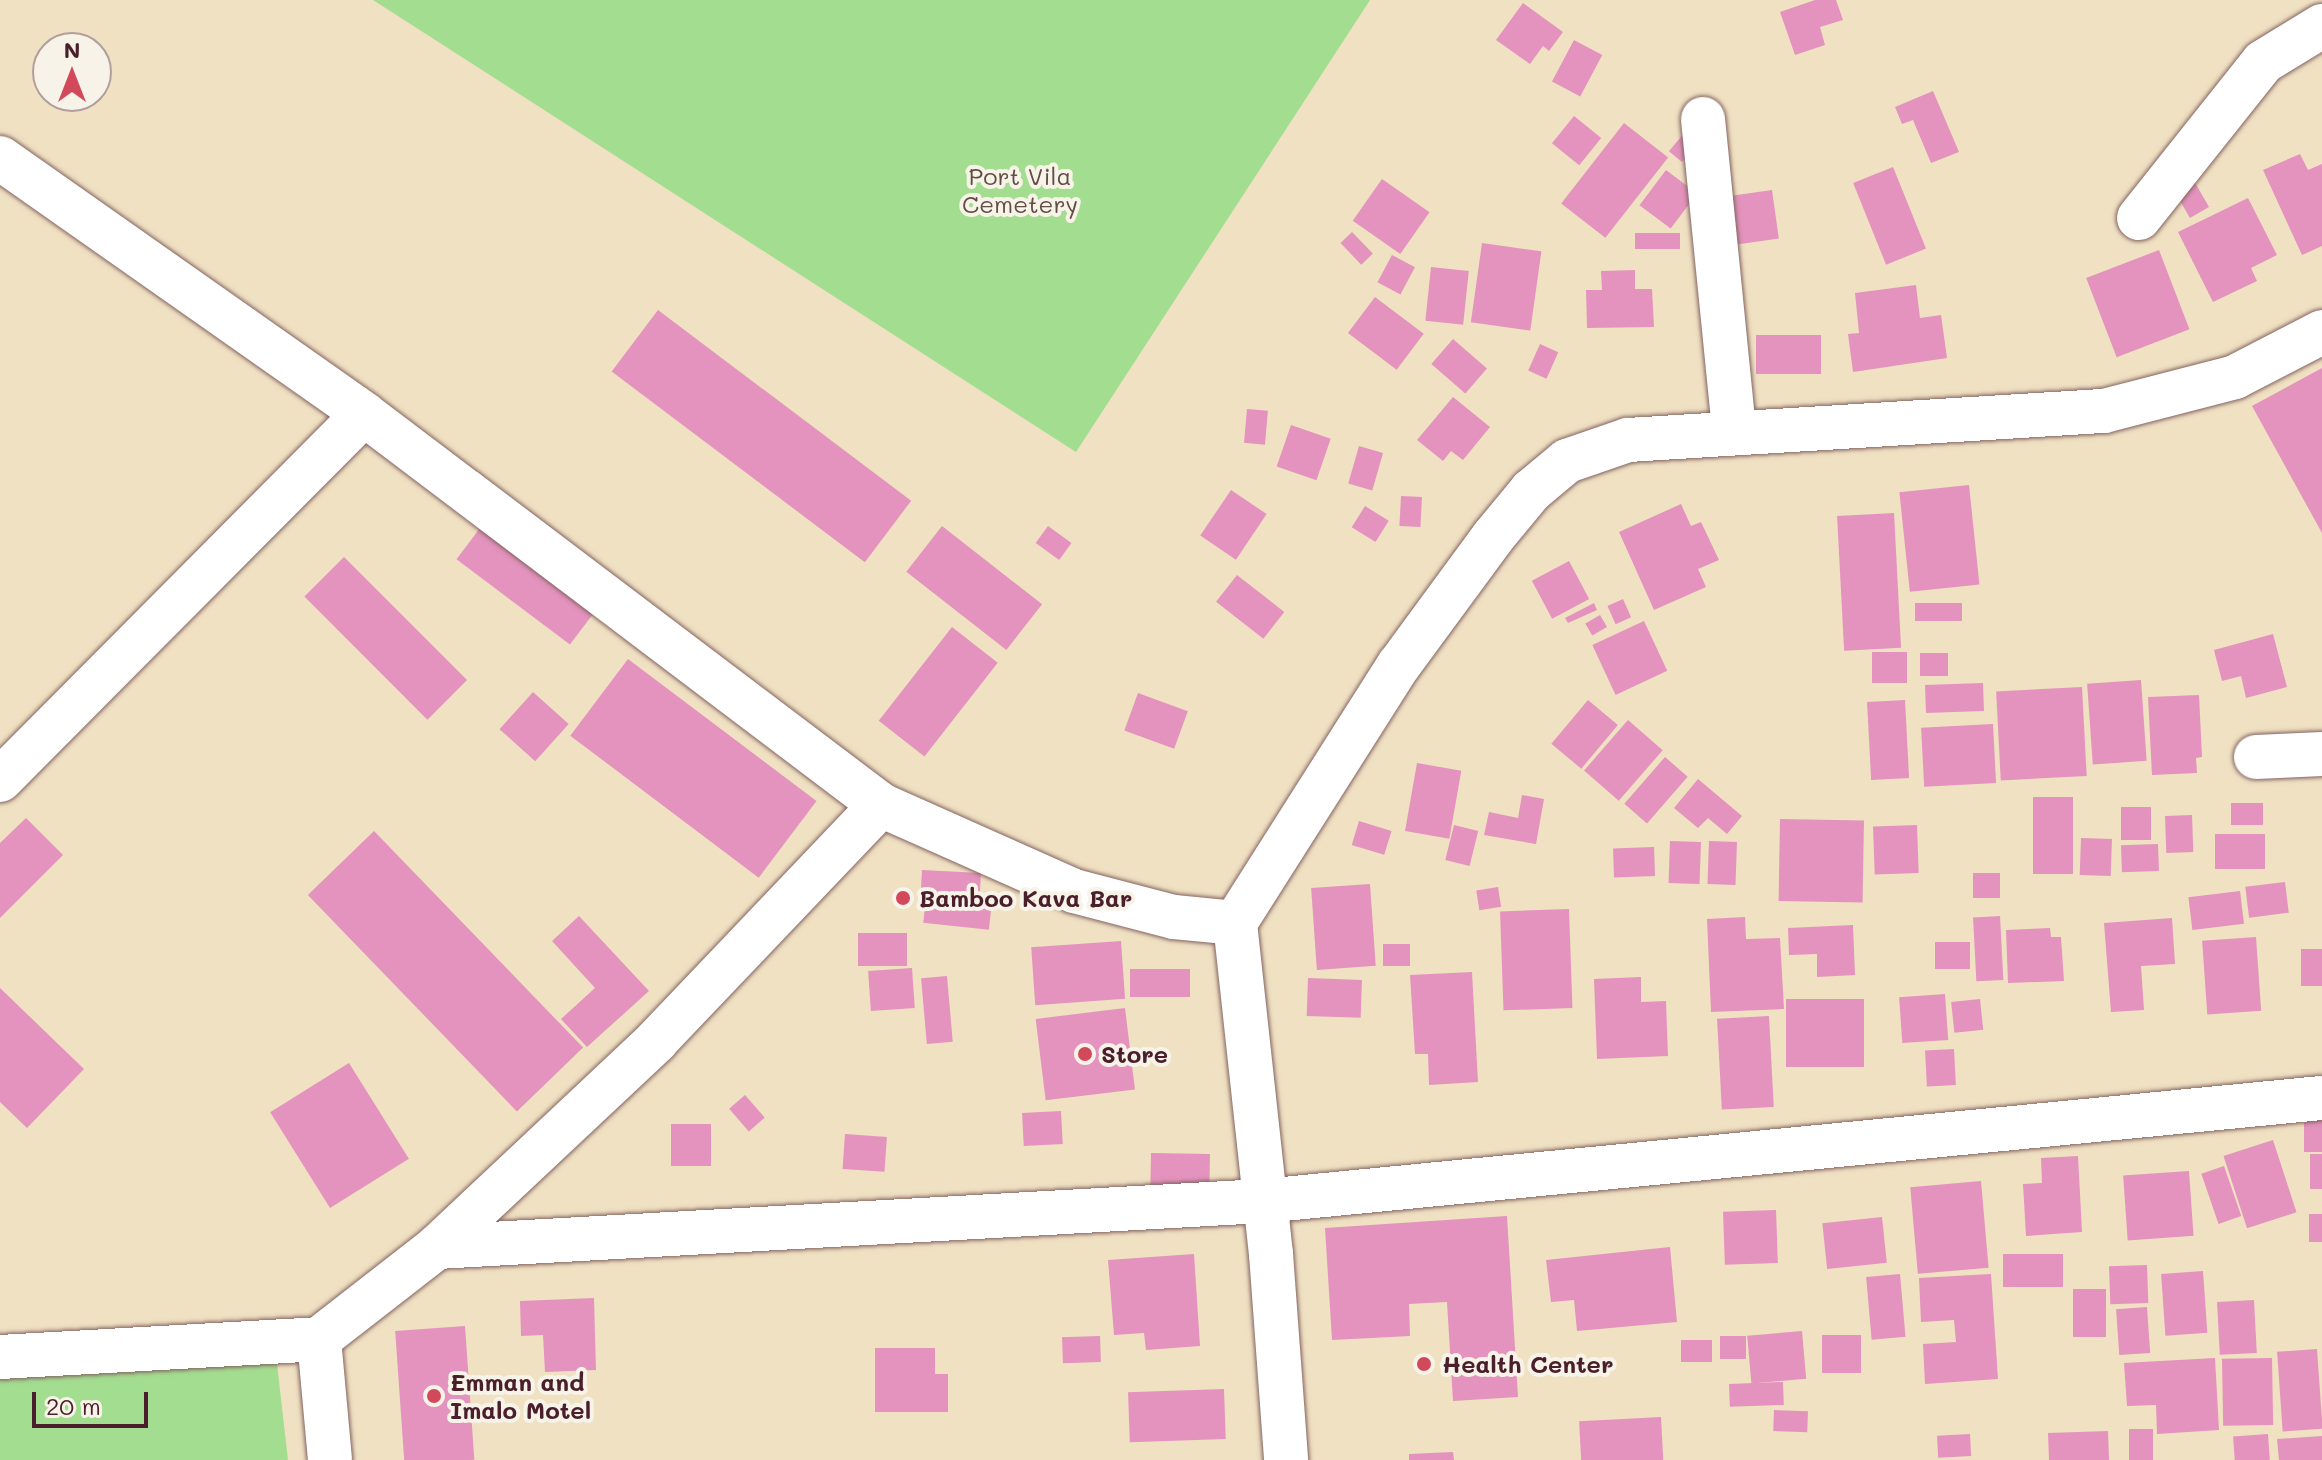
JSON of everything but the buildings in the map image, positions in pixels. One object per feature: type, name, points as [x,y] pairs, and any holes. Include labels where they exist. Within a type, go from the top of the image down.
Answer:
[{"type":"street","points":[[2139,218],[2263,62],[2322,26]]},
{"type":"street","points":[[1703,119],[1734,432]]},
{"type":"street","points":[[0,158],[364,414],[881,805],[1074,891],[1174,917],[1235,923]]},
{"type":"street","points":[[1286,1460],[1235,923],[1399,665],[1531,491],[1567,461],[1598,447],[1628,440],[2104,411],[2235,377],[2322,332]]},
{"type":"street","points":[[0,780],[364,414]]},
{"type":"street","points":[[2256,757],[2322,754]]},
{"type":"street","points":[[0,1357],[319,1339],[437,1247],[656,1041],[881,805]]},
{"type":"street","points":[[437,1247],[1263,1201],[2322,1098]]},
{"type":"street","points":[[319,1339],[330,1460]]},
{"type":"green space","name":"Port Vila Cemetery","points":[[373,0],[1370,0],[1076,452]]},
{"type":"green space","points":[[276,1355],[288,1460],[0,1460],[0,1373]]},
{"type":"place","name":"Bamboo Kava Bar","points":[[903,898]]},
{"type":"place","name":"Store","points":[[1085,1054]]},
{"type":"place","name":"Health Center","points":[[1424,1364]]},
{"type":"place","name":"Emman and Imalo Motel","points":[[434,1396]]}]
